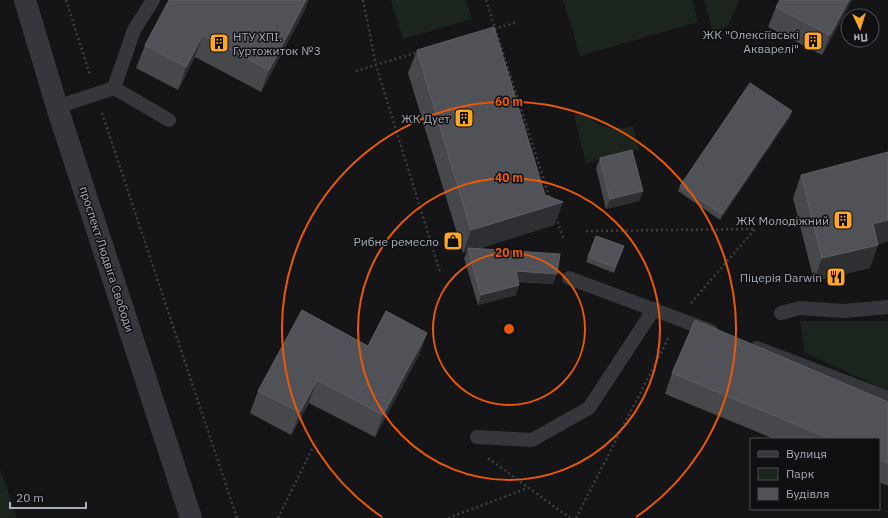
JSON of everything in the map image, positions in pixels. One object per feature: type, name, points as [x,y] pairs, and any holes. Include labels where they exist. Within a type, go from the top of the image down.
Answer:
[{"type":"street","name":"проспект Людвіга Свободи","points":[[25,0],[57,107],[191,518]]},
{"type":"lane","points":[[114,88],[134,30],[153,0]]},
{"type":"lane","points":[[57,107],[114,88],[169,120]]},
{"type":"lane","points":[[569,278],[727,336]]},
{"type":"lane","points":[[781,313],[800,308],[844,311],[888,306]]},
{"type":"lane","points":[[477,437],[532,440],[589,408],[654,309]]},
{"type":"lane","points":[[741,342],[888,398]]},
{"type":"path","points":[[66,0],[237,518]]},
{"type":"path","points":[[362,0],[376,65],[440,272]]},
{"type":"path","points":[[486,0],[551,200]]},
{"type":"path","points":[[488,31],[518,22]]},
{"type":"path","points":[[356,72],[421,52]]},
{"type":"path","points":[[556,215],[563,238]]},
{"type":"path","points":[[576,518],[678,318],[755,229],[586,231]]},
{"type":"path","points":[[278,518],[316,441]]},
{"type":"path","points":[[486,457],[570,518]]},
{"type":"path","points":[[448,518],[528,488]]},
{"type":"green space","points":[[391,0],[466,0],[472,19],[403,39]]},
{"type":"green space","points":[[563,0],[692,0],[698,22],[580,56]]},
{"type":"green space","points":[[704,0],[739,0],[727,27],[713,32]]},
{"type":"green space","points":[[582,113],[600,125],[606,127],[618,128],[633,126],[639,150],[586,163],[574,115]]},
{"type":"green space","points":[[800,321],[888,321],[888,391],[805,353]]},
{"type":"green space","points":[[0,469],[17,518],[0,518]]},
{"type":"building","name":"НТУ ХПІ. Гуртожиток №3","points":[[169,0],[306,0],[269,70],[203,35],[186,67],[145,45]]},
{"type":"building","points":[[780,0],[849,0],[845,8],[840,8],[840,17],[830,35],[776,7]]},
{"type":"building","name":"ЖК Дует","points":[[494,27],[545,195],[563,202],[471,230],[417,50]]},
{"type":"building","points":[[750,83],[792,111],[722,214],[680,186]]},
{"type":"building","points":[[632,150],[643,191],[610,199],[600,158]]},
{"type":"building","name":"ЖК Молодіжний","points":[[888,152],[888,220],[873,224],[878,245],[822,258],[801,175]]},
{"type":"building","points":[[596,236],[624,246],[615,267],[588,257]]},
{"type":"building","points":[[468,248],[560,254],[557,274],[516,271],[519,285],[481,295]]},
{"type":"building","points":[[302,310],[368,346],[386,311],[427,333],[383,415],[317,380],[300,412],[258,391]]},
{"type":"building","points":[[695,320],[888,402],[888,463],[880,459],[880,438],[829,438],[672,373]]},
{"type":"place","name":"ЖК \"Олексіївські Акварелі\"","points":[[813,41]]},
{"type":"place","name":"НТУ ХПІ. Гуртожиток №3","points":[[219,43]]},
{"type":"place","name":"ЖК Дует","points":[[464,118]]},
{"type":"place","name":"ЖК Молодіжний","points":[[843,220]]},
{"type":"place","name":"Рибне ремесло","points":[[453,241]]},
{"type":"place","name":"Піцерія Darwin","points":[[836,277]]}]
